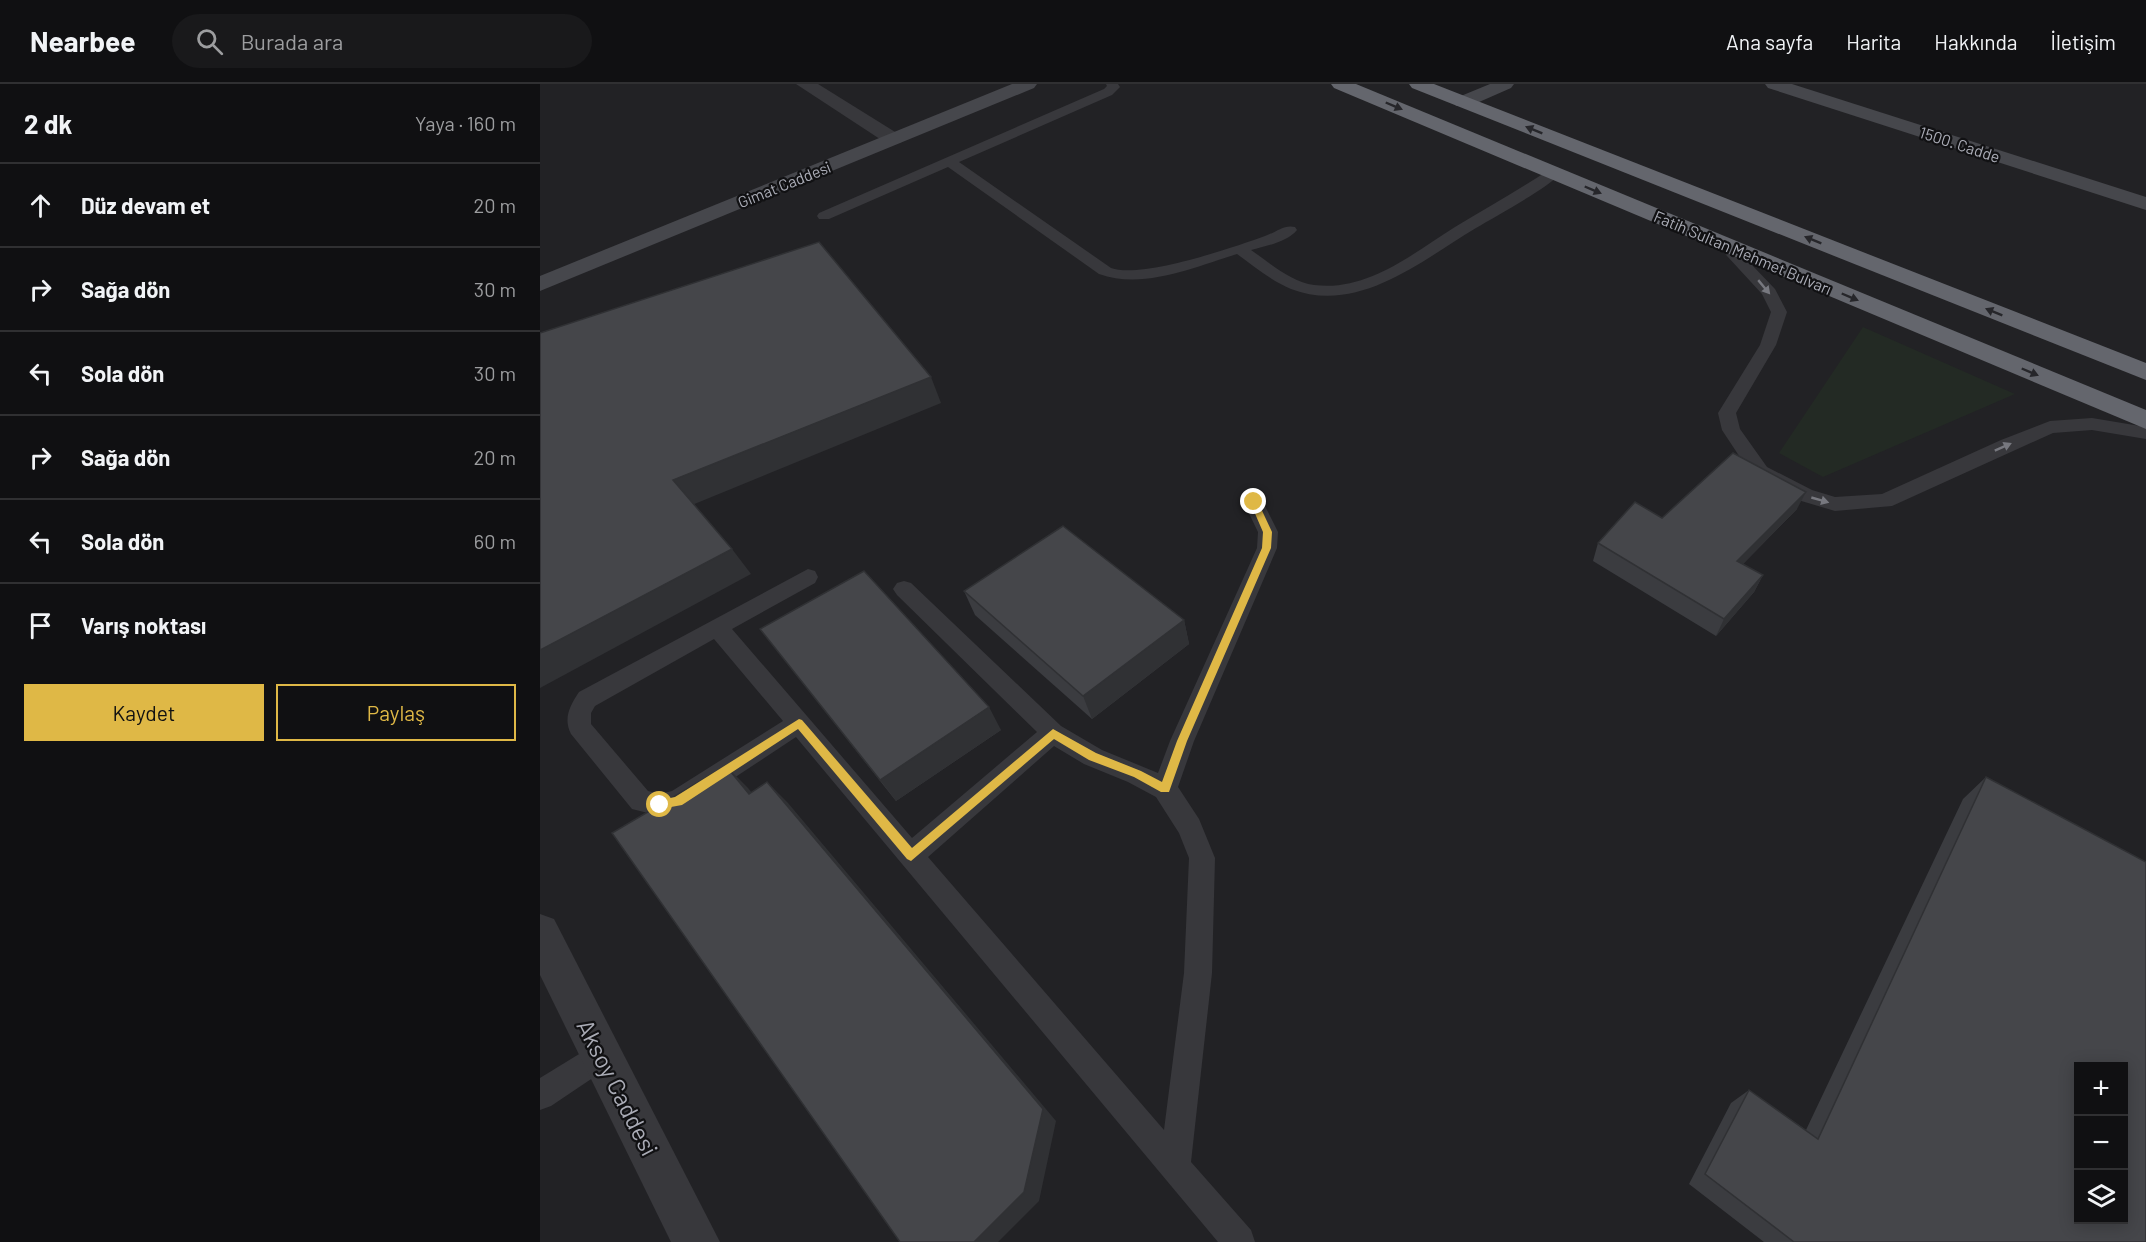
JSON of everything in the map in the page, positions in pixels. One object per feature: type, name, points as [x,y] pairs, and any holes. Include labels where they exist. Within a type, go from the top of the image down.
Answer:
[{"type":"highway","name":"Fatih Sultan Mehmet Bulvarı","points":[[1340,84],[2146,420]]},
{"type":"highway","name":"Fatih Sultan Mehmet Bulvarı","points":[[1418,84],[2146,372]]},
{"type":"main road","name":"Gimat Caddesi","points":[[540,284],[1028,84]]},
{"type":"main road","points":[[1463,102],[1505,84]]},
{"type":"main road","name":"1500. Cadde","points":[[1774,84],[2146,204]]},
{"type":"street","points":[[805,84],[893,140]]},
{"type":"street","name":"Aksoy Caddesi","points":[[540,933],[696,1242]]},
{"type":"lane","points":[[824,216],[1108,92],[1114,87],[1112,84]]},
{"type":"lane","points":[[949,161],[1105,271],[1116,275],[1135,276],[1171,269],[1272,239],[1290,230]]},
{"type":"lane","points":[[1239,249],[1296,285],[1314,290],[1337,290],[1363,285],[1404,266],[1554,173]]},
{"type":"lane","points":[[1724,244],[1768,292],[1779,312],[1768,345],[1727,413],[1731,430],[1760,472],[1805,495],[1835,504],[1885,501],[2050,427],[2092,424],[2146,433]]},
{"type":"lane","points":[[1165,789],[1182,741],[1266,548],[1268,532],[1254,502]]},
{"type":"lane","points":[[799,723],[678,801],[660,805],[641,801],[579,727],[579,712],[587,699],[808,577]]},
{"type":"lane","points":[[904,589],[1053,733],[1093,757],[1137,774],[1165,789],[1190,827],[1202,858],[1198,973],[1175,1167]]},
{"type":"lane","points":[[717,627],[1239,1242]]},
{"type":"lane","points":[[911,855],[1053,733]]},
{"type":"lane","points":[[540,1095],[602,1055]]},
{"type":"shaded area","points":[[540,84],[2146,84],[2146,1242],[540,1242]]},
{"type":"shaded area","points":[[1863,327],[2015,394],[1823,477],[1779,453]]},
{"type":"building","points":[[819,242],[931,377],[673,480],[732,549],[540,650],[540,333]]},
{"type":"building","points":[[1733,453],[1806,492],[1737,561],[1763,575],[1724,619],[1598,543],[1635,502],[1662,518]]},
{"type":"building","points":[[1063,526],[1184,620],[1083,696],[964,591]]},
{"type":"building","points":[[864,571],[989,707],[880,780],[760,629]]},
{"type":"building","points":[[726,766],[749,794],[767,782],[1043,1109],[1024,1192],[974,1242],[900,1242],[612,833]]},
{"type":"building","points":[[1986,777],[2146,862],[2146,1242],[1794,1242],[1705,1174],[1749,1090],[1818,1139]]},
{"type":"route","points":[[660,805],[678,801],[799,723],[911,855],[1053,733],[1093,757],[1137,774],[1165,789],[1182,741],[1266,548],[1268,532],[1254,502]]}]
